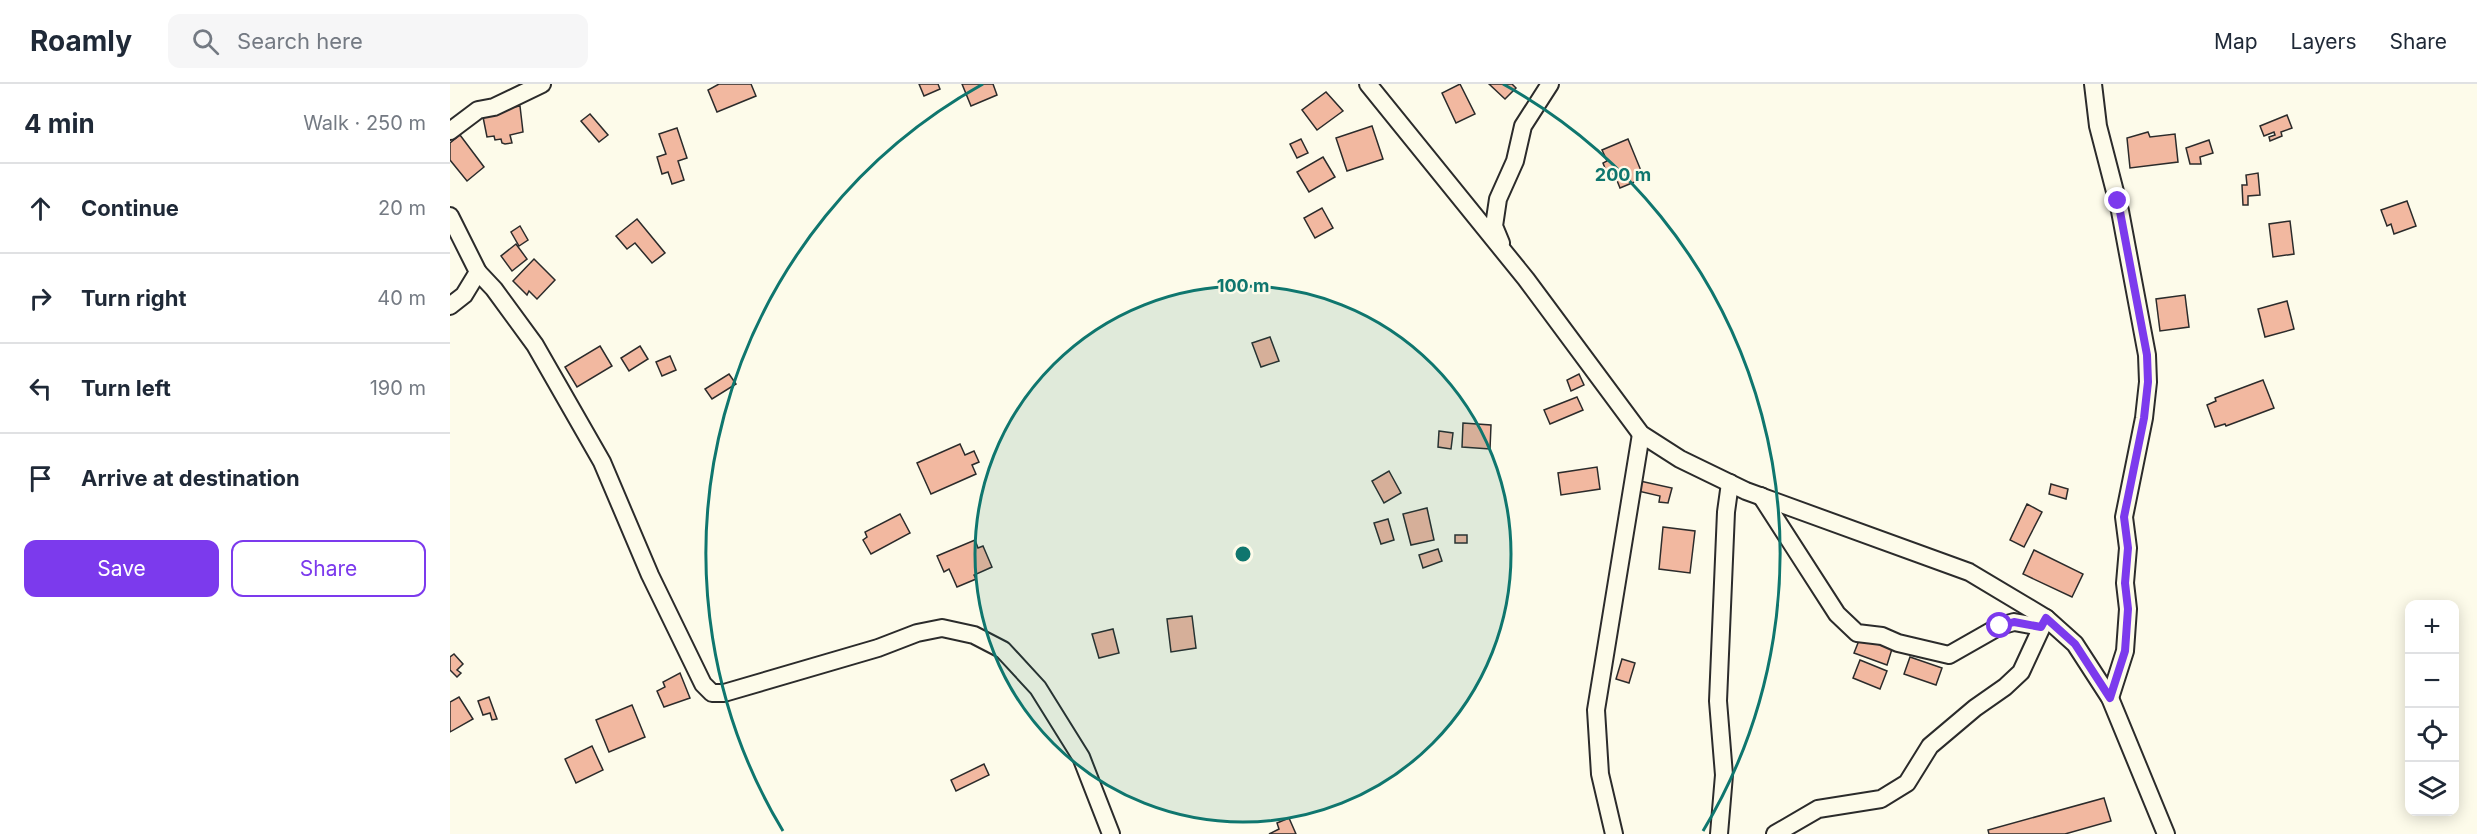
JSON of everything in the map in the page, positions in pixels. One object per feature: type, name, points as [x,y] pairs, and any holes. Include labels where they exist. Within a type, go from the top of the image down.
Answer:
[{"type":"street","points":[[450,131],[478,110],[494,107],[542,84]]},
{"type":"street","points":[[1368,84],[1504,253],[1641,434],[1680,459],[1730,483],[1969,572],[2075,644],[2110,698],[2166,834]]},
{"type":"street","points":[[1504,253],[1494,226],[1498,199],[1515,161],[1522,126],[1550,84]]},
{"type":"street","points":[[2093,84],[2098,126],[2118,201],[2147,355],[2148,382],[2144,418],[2124,517],[2128,548],[2125,583],[2128,609],[2125,651],[2110,698]]},
{"type":"street","points":[[450,216],[478,272],[494,289],[535,345],[562,389],[602,462],[650,575],[699,676],[712,693],[724,693],[878,648],[917,633],[942,628],[974,635],[1003,650],[1038,688],[1081,757],[1111,834]]},
{"type":"street","points":[[450,306],[464,295],[478,272]]},
{"type":"street","points":[[1614,834],[1600,774],[1596,710],[1641,434]]},
{"type":"street","points":[[1719,834],[1724,775],[1719,690],[1726,512],[1730,483]]},
{"type":"street","points":[[1761,496],[1837,614],[1857,633],[1882,636],[1898,643],[1949,655],[2000,626],[2014,622],[2043,622]]},
{"type":"street","points":[[1775,834],[1818,809],[1881,800],[1907,783],[1930,746],[2021,672],[2029,659],[2043,622]]},
{"type":"building","points":[[719,84],[751,84],[756,96],[717,112],[708,90]]},
{"type":"building","points":[[919,84],[938,84],[940,89],[924,96]]},
{"type":"building","points":[[962,84],[993,84],[997,95],[971,106]]},
{"type":"building","points":[[1460,84],[1475,114],[1456,123],[1442,93]]},
{"type":"building","points":[[1489,84],[1512,84],[1516,88],[1505,99]]},
{"type":"building","points":[[1326,92],[1343,111],[1317,130],[1302,110]]},
{"type":"building","points":[[520,106],[523,132],[510,135],[512,143],[502,143],[501,139],[495,140],[494,136],[487,137],[482,112]]},
{"type":"building","points":[[590,114],[608,135],[599,142],[581,121]]},
{"type":"building","points":[[2287,115],[2292,128],[2281,132],[2282,136],[2270,141],[2269,137],[2275,135],[2274,132],[2264,136],[2260,126]]},
{"type":"building","points":[[1372,126],[1383,159],[1347,171],[1336,138]]},
{"type":"building","points":[[677,128],[687,158],[678,161],[684,180],[672,184],[668,172],[662,174],[657,157],[666,154],[659,134]]},
{"type":"building","points":[[2148,132],[2150,137],[2175,134],[2178,162],[2130,168],[2127,138]]},
{"type":"building","points":[[460,135],[484,167],[467,181],[450,160],[450,143]]},
{"type":"building","points":[[1301,139],[1308,153],[1297,158],[1290,144]]},
{"type":"building","points":[[1628,139],[1644,178],[1620,188],[1614,173],[1608,176],[1603,163],[1607,161],[1602,150]]},
{"type":"building","points":[[2209,140],[2213,153],[2200,157],[2201,164],[2190,164],[2186,148]]},
{"type":"building","points":[[1323,157],[1335,177],[1309,192],[1297,172]]},
{"type":"building","points":[[2258,173],[2260,195],[2248,196],[2248,205],[2243,205],[2242,185],[2247,185],[2246,175]]},
{"type":"building","points":[[2407,201],[2416,226],[2394,234],[2391,224],[2387,226],[2381,210]]},
{"type":"building","points":[[1322,208],[1333,228],[1315,238],[1304,218]]},
{"type":"building","points":[[637,219],[665,253],[652,263],[635,243],[627,249],[616,236]]},
{"type":"building","points":[[2290,221],[2294,254],[2273,257],[2269,224]]},
{"type":"building","points":[[520,226],[528,240],[519,246],[511,232]]},
{"type":"building","points":[[516,244],[527,259],[512,271],[501,256]]},
{"type":"building","points":[[534,259],[555,280],[537,299],[529,291],[527,295],[513,281]]},
{"type":"building","points":[[2185,295],[2189,327],[2160,331],[2156,299]]},
{"type":"building","points":[[2287,301],[2294,329],[2265,337],[2258,309]]},
{"type":"building","points":[[1270,337],[1279,361],[1261,367],[1252,343]]},
{"type":"building","points":[[600,346],[612,366],[577,387],[565,367]]},
{"type":"building","points":[[640,346],[648,359],[629,371],[621,358]]},
{"type":"building","points":[[670,356],[676,370],[662,376],[656,362]]},
{"type":"building","points":[[729,374],[736,384],[712,399],[705,389]]},
{"type":"building","points":[[1579,374],[1584,385],[1571,391],[1567,380]]},
{"type":"building","points":[[2263,380],[2274,408],[2226,426],[2225,424],[2215,427],[2207,405],[2216,401],[2215,398]]},
{"type":"building","points":[[1577,397],[1583,410],[1550,424],[1544,410]]},
{"type":"building","points":[[1463,423],[1491,425],[1490,449],[1462,447]]},
{"type":"building","points":[[1439,431],[1453,433],[1451,449],[1438,447]]},
{"type":"building","points":[[960,444],[965,455],[974,451],[979,462],[972,465],[976,474],[931,494],[917,463]]},
{"type":"building","points":[[1597,467],[1600,489],[1561,495],[1558,473]]},
{"type":"building","points":[[1389,471],[1401,493],[1384,503],[1372,481]]},
{"type":"building","points":[[1640,481],[1672,488],[1668,503],[1659,502],[1660,496],[1638,491]]},
{"type":"building","points":[[2051,484],[2068,489],[2066,499],[2049,494]]},
{"type":"building","points":[[2027,504],[2042,512],[2024,547],[2010,540]]},
{"type":"building","points":[[1427,508],[1434,540],[1411,545],[1403,514]]},
{"type":"building","points":[[900,514],[910,533],[871,554],[863,540],[867,537],[865,532]]},
{"type":"building","points":[[1388,519],[1394,540],[1381,544],[1374,523]]},
{"type":"building","points":[[1663,527],[1695,531],[1690,573],[1659,569]]},
{"type":"building","points":[[1455,535],[1467,535],[1467,543],[1455,543]]},
{"type":"building","points":[[975,540],[978,548],[983,546],[992,567],[974,575],[976,579],[957,587],[949,569],[944,572],[937,556]]},
{"type":"building","points":[[1438,549],[1442,561],[1423,568],[1419,555]]},
{"type":"building","points":[[2034,550],[2083,574],[2072,597],[2023,574]]},
{"type":"building","points":[[1192,616],[1196,648],[1171,652],[1167,619]]},
{"type":"building","points":[[1113,629],[1119,653],[1099,658],[1092,634]]},
{"type":"building","points":[[1860,638],[1892,649],[1887,665],[1854,653]]},
{"type":"building","points":[[454,654],[463,664],[457,670],[461,673],[457,677],[450,670],[450,657]]},
{"type":"building","points":[[1910,657],[1942,668],[1936,685],[1904,674]]},
{"type":"building","points":[[1622,659],[1635,663],[1629,683],[1616,679]]},
{"type":"building","points":[[1860,660],[1887,671],[1880,689],[1853,678]]},
{"type":"building","points":[[680,673],[690,698],[664,707],[657,691],[665,687],[663,682]]},
{"type":"building","points":[[459,697],[473,719],[450,732],[450,702]]},
{"type":"building","points":[[489,697],[497,719],[492,720],[490,713],[483,715],[478,701]]},
{"type":"building","points":[[632,705],[645,737],[609,752],[596,720]]},
{"type":"building","points":[[592,746],[603,770],[576,783],[565,759]]},
{"type":"building","points":[[984,764],[989,775],[956,791],[951,780]]},
{"type":"building","points":[[2104,798],[2111,821],[2065,834],[1989,834],[1988,830]]},
{"type":"building","points":[[1289,818],[1296,834],[1269,834],[1279,829],[1277,823]]},
{"type":"route","points":[[2000,626],[2014,622],[2041,627],[2046,618],[2075,644],[2110,698],[2125,651],[2128,609],[2125,583],[2128,548],[2124,517],[2144,418],[2148,382],[2147,355],[2118,201]]}]
